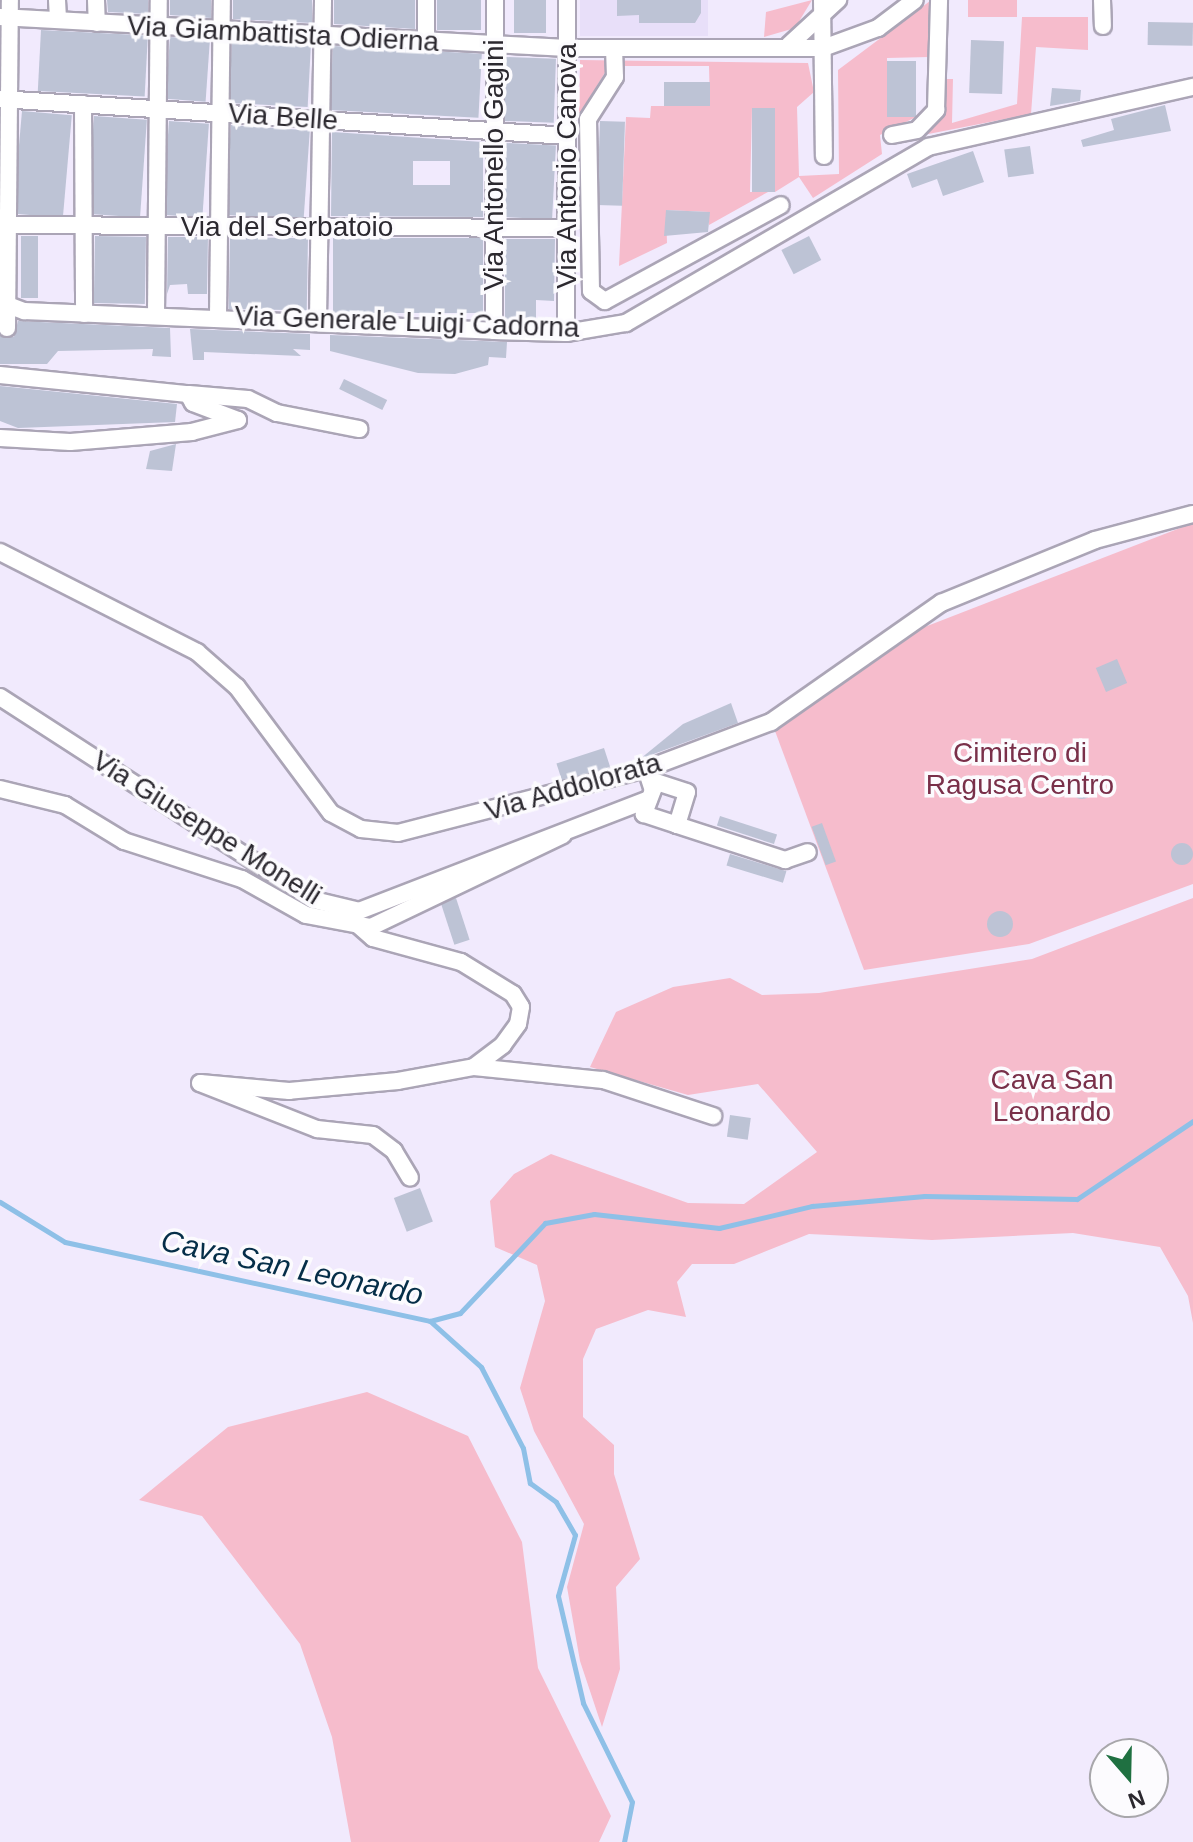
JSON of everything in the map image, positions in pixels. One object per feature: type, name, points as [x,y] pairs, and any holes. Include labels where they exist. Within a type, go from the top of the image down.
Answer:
[{"type":"street","points":[[7,328],[4,303],[8,225],[5,17],[10,0]]},
{"type":"street","points":[[57,0],[58,20]]},
{"type":"street","points":[[96,0],[97,23]]},
{"type":"street","points":[[156,314],[159,0]]},
{"type":"street","points":[[218,315],[222,0]]},
{"type":"street","points":[[318,319],[323,0]]},
{"type":"street","points":[[426,0],[426,42]]},
{"type":"street","name":"Via Antonello Gagini","points":[[494,331],[495,0]]},
{"type":"street","name":"Via Antonio Canova","points":[[566,333],[567,0]]},
{"type":"street","points":[[822,0],[824,156]]},
{"type":"street","points":[[780,48],[805,37],[838,0]]},
{"type":"street","name":"Via Giambattista Odierna","points":[[5,17],[567,48],[823,48],[878,28],[915,0]]},
{"type":"street","points":[[892,135],[917,130],[936,110],[939,0]]},
{"type":"street","points":[[1102,0],[1103,26]]},
{"type":"street","points":[[614,48],[615,77],[588,119],[591,291],[605,301],[781,205]]},
{"type":"street","name":"Via Generale Luigi Cadorna","points":[[4,303],[84,314],[318,319],[494,331],[566,333],[626,323],[928,147],[1193,87]]},
{"type":"street","name":"Via Belle","points":[[5,99],[567,136]]},
{"type":"street","points":[[83,104],[84,314]]},
{"type":"street","name":"Via del Serbatoio","points":[[8,225],[566,228]]},
{"type":"street","points":[[0,375],[248,399],[277,413],[359,429]]},
{"type":"street","points":[[0,438],[70,442],[237,423],[234,414],[193,403],[188,394]]},
{"type":"street","name":"Via Addolorata","points":[[0,552],[197,652],[247,699],[316,798],[361,829],[421,829],[648,775],[803,706],[899,629],[975,586],[1095,540],[1193,514]]},
{"type":"street","name":"Via Giuseppe Monelli","points":[[0,697],[314,900],[337,907],[387,903],[572,825],[649,799]]},
{"type":"street","points":[[677,825],[687,792],[648,775],[649,799],[644,814],[677,825],[785,860],[808,852]]},
{"type":"street","points":[[0,789],[65,805],[124,841],[242,879],[306,915],[358,925],[384,924],[552,846],[572,825]]},
{"type":"street","points":[[358,925],[373,938],[461,962],[513,994],[521,1007],[518,1024],[474,1067]]},
{"type":"street","points":[[410,1178],[394,1151],[373,1135],[317,1129],[200,1083],[289,1091],[474,1067],[603,1080],[713,1116]]},
{"type":"shaded area","points":[[580,0],[708,0],[708,36],[580,36]]},
{"type":"green space","points":[[812,0],[795,28],[764,37],[766,12]]},
{"type":"green space","points":[[968,0],[1017,0],[1017,17],[968,17]]},
{"type":"green space","points":[[930,1],[929,57],[887,58],[888,117],[918,116],[880,135],[882,154],[813,198],[799,177],[775,192],[775,108],[752,108],[750,192],[768,192],[709,225],[709,212],[666,210],[667,243],[619,266],[626,117],[650,118],[651,106],[710,106],[709,66],[609,66],[579,115],[580,60],[808,63],[814,92],[797,107],[799,176],[839,174],[838,70]]},
{"type":"green space","points":[[1022,17],[1088,17],[1088,50],[1036,47],[1031,114],[913,137],[944,113],[945,79],[953,79],[952,123],[1017,104]]},
{"type":"green space","name":"Cimitero di Ragusa Centro","points":[[1193,523],[1193,884],[1029,944],[864,970],[775,731],[904,635]]},
{"type":"green space","name":"Cava San Leonardo","points":[[1193,898],[1193,1323],[1188,1296],[1160,1247],[1073,1233],[932,1240],[809,1234],[734,1264],[692,1264],[677,1282],[686,1317],[648,1310],[596,1329],[583,1359],[583,1417],[614,1445],[614,1474],[640,1559],[616,1587],[620,1669],[602,1727],[580,1661],[567,1587],[584,1524],[534,1431],[520,1388],[545,1301],[537,1265],[495,1247],[490,1201],[514,1174],[551,1154],[688,1203],[744,1204],[817,1152],[758,1084],[688,1095],[590,1067],[616,1012],[673,987],[730,978],[762,995],[819,993],[1032,959]]},
{"type":"green space","points":[[367,1392],[468,1436],[522,1542],[538,1668],[611,1816],[599,1842],[351,1842],[332,1737],[300,1644],[202,1516],[139,1500],[228,1427]]},
{"type":"building","points":[[107,0],[148,0],[148,14],[108,12]]},
{"type":"building","points":[[170,0],[211,0],[211,18],[170,15]]},
{"type":"building","points":[[233,0],[312,0],[312,23],[233,19]]},
{"type":"building","points":[[334,0],[415,0],[415,29],[334,24]]},
{"type":"building","points":[[437,0],[481,0],[481,30],[437,30]]},
{"type":"building","points":[[514,0],[546,0],[546,33],[514,33]]},
{"type":"building","points":[[617,0],[701,0],[701,13],[695,23],[639,23],[639,15],[617,16]]},
{"type":"building","points":[[1148,22],[1193,23],[1193,46],[1148,45]]},
{"type":"building","points":[[41,30],[148,36],[145,97],[38,91]]},
{"type":"building","points":[[170,37],[210,40],[206,102],[166,99]]},
{"type":"building","points":[[971,40],[1004,41],[1002,94],[969,93]]},
{"type":"building","points":[[232,41],[311,45],[308,107],[229,103]]},
{"type":"building","points":[[333,46],[482,54],[478,118],[330,110]]},
{"type":"building","points":[[506,57],[556,59],[554,123],[504,121]]},
{"type":"building","points":[[887,61],[916,61],[916,117],[887,117]]},
{"type":"building","points":[[664,82],[710,82],[710,106],[664,106]]},
{"type":"building","points":[[1052,88],[1081,90],[1080,101],[1050,106]]},
{"type":"building","points":[[1165,105],[1171,131],[1083,147],[1081,140],[1114,130],[1111,119]]},
{"type":"building","points":[[752,108],[775,108],[775,192],[752,192]]},
{"type":"building","points":[[22,111],[72,115],[63,218],[13,214]]},
{"type":"building","points":[[94,116],[147,120],[140,217],[87,214]]},
{"type":"building","points":[[169,121],[209,124],[202,218],[162,215]]},
{"type":"building","points":[[600,121],[625,122],[622,206],[597,205]]},
{"type":"building","points":[[231,125],[310,131],[304,220],[225,215]]},
{"type":"building","points":[[332,132],[483,142],[483,217],[331,216]],"holes":[[[413,161],[450,161],[450,185],[413,185]]]},
{"type":"building","points":[[506,143],[556,146],[552,220],[502,217]]},
{"type":"building","points":[[1030,146],[1034,174],[1008,177],[1004,150]]},
{"type":"building","points":[[973,151],[984,182],[943,196],[937,179],[912,188],[907,174]]},
{"type":"building","points":[[666,210],[710,212],[708,232],[664,236]]},
{"type":"building","points":[[21,236],[38,236],[38,298],[21,298]]},
{"type":"building","points":[[95,236],[146,237],[145,304],[94,303]]},
{"type":"building","points":[[809,236],[821,260],[794,274],[781,250]]},
{"type":"building","points":[[168,237],[208,237],[207,294],[188,294],[187,284],[170,285],[167,294]]},
{"type":"building","points":[[230,237],[308,238],[307,310],[229,309]]},
{"type":"building","points":[[333,238],[483,238],[483,313],[333,313]]},
{"type":"building","points":[[505,239],[555,239],[554,301],[536,300],[536,319],[505,320]]},
{"type":"building","points":[[18,321],[170,328],[171,357],[152,356],[153,349],[58,351],[47,364],[0,364],[0,336],[14,337]]},
{"type":"building","points":[[190,329],[310,334],[310,350],[293,349],[301,356],[204,352],[204,360],[193,360]]},
{"type":"building","points":[[330,335],[507,342],[506,358],[489,357],[488,365],[455,374],[418,373],[330,351]]},
{"type":"building","points":[[344,379],[387,400],[382,410],[339,389]]},
{"type":"building","points":[[0,386],[177,404],[175,422],[18,428],[0,421]]},
{"type":"building","points":[[176,444],[172,471],[146,469],[150,451]]},
{"type":"building","points":[[1117,659],[1127,683],[1106,692],[1096,668]]},
{"type":"building","points":[[731,703],[738,723],[640,759],[683,724]]},
{"type":"building","points":[[604,748],[610,767],[563,782],[556,763]]},
{"type":"building","points":[[1082,777],[1090,780],[1093,788],[1090,796],[1082,799],[1074,796],[1071,788],[1074,780]]},
{"type":"building","points":[[720,816],[777,835],[774,844],[717,826]]},
{"type":"building","points":[[822,823],[836,862],[826,865],[812,827]]},
{"type":"building","points":[[1182,843],[1190,846],[1193,854],[1190,862],[1182,865],[1174,862],[1171,854],[1174,846]]},
{"type":"building","points":[[730,854],[786,871],[783,883],[726,865]]},
{"type":"building","points":[[456,898],[470,940],[454,945],[441,903]]},
{"type":"building","points":[[1000,911],[1009,915],[1013,924],[1009,933],[1000,937],[991,933],[987,924],[991,915]]},
{"type":"building","points":[[730,1115],[751,1118],[748,1140],[727,1137]]},
{"type":"building","points":[[420,1188],[433,1222],[407,1232],[394,1198]]},
{"type":"waterway","name":"Cava San Leonardo","points":[[0,1202],[65,1242],[430,1321],[460,1313],[545,1223],[594,1214],[719,1228],[812,1206],[925,1196],[1077,1199],[1193,1121]]},
{"type":"waterway","points":[[430,1321],[481,1367],[523,1448],[530,1483],[556,1502],[575,1535],[558,1596],[583,1703],[632,1802],[624,1842]]}]
